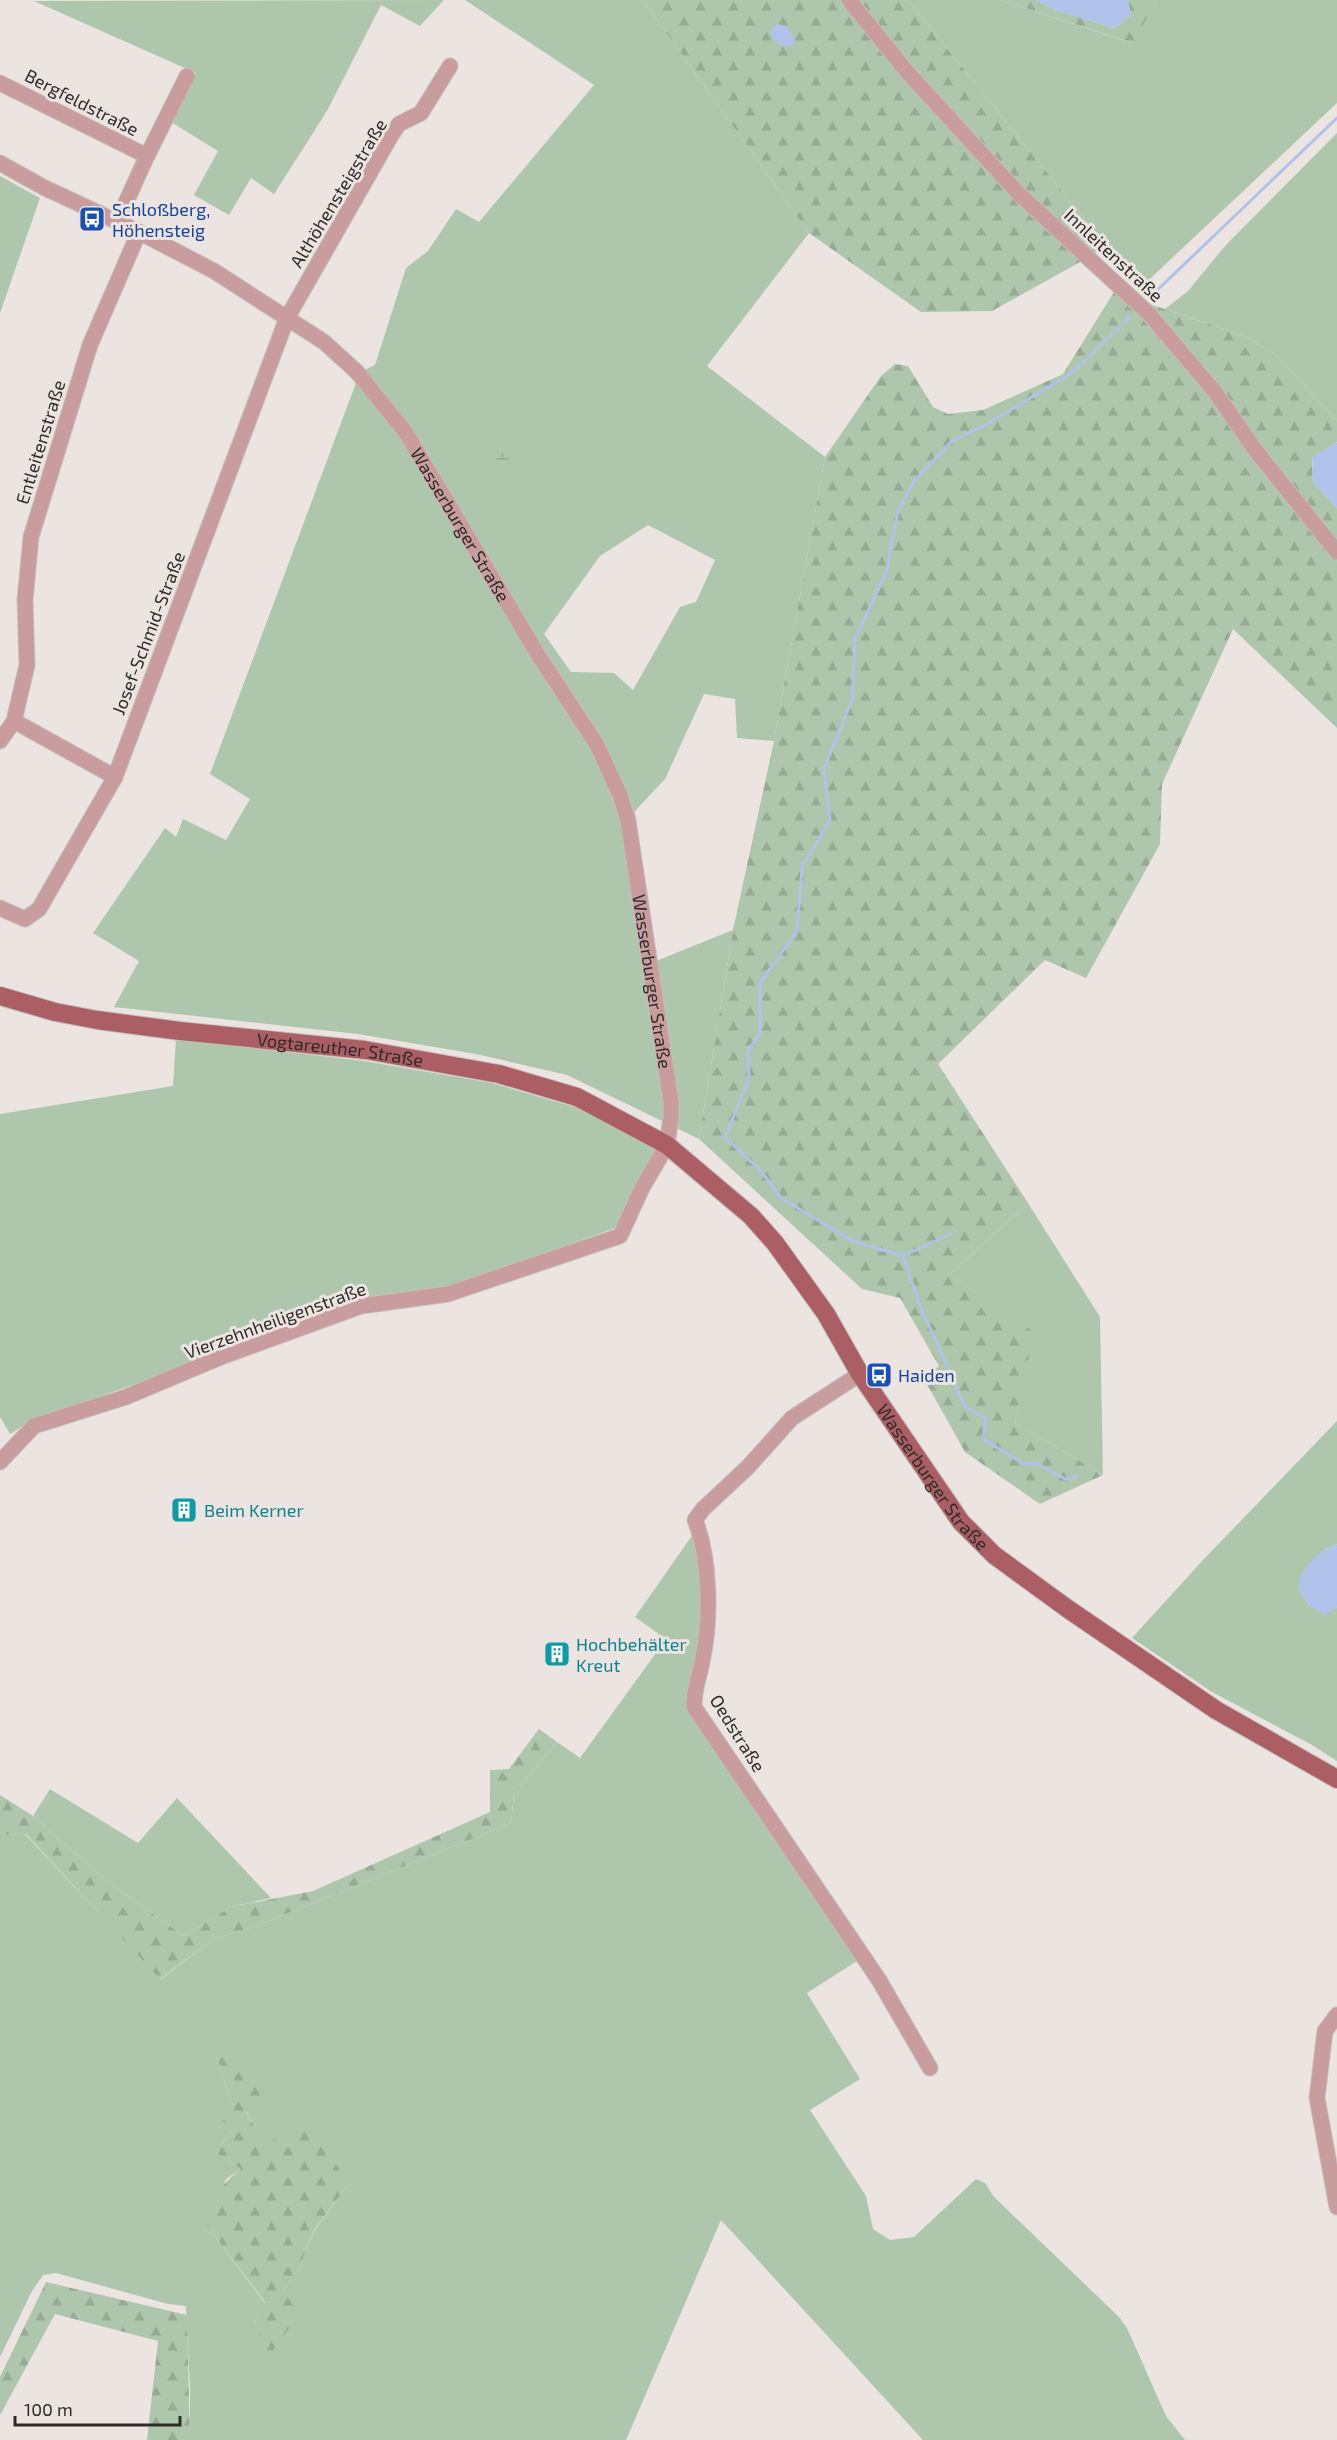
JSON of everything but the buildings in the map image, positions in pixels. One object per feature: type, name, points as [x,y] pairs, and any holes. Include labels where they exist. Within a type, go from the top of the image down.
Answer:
[{"type":"main road","name":"Vogtareuther Straße","points":[[0,996],[55,1012],[97,1020],[365,1050],[499,1074],[577,1097],[667,1146]]},
{"type":"main road","name":"Wasserburger Straße","points":[[667,1146],[751,1216],[775,1243],[826,1314],[860,1374],[961,1522],[994,1555],[1068,1610],[1216,1710],[1337,1779]]},
{"type":"street","name":"Innleitenstraße","points":[[849,0],[909,74],[1018,193],[1149,314],[1215,392],[1256,451],[1337,552]]},
{"type":"street","name":"Althöhensteigstraße","points":[[287,318],[392,134],[399,124],[421,113],[450,66]]},
{"type":"street","points":[[117,222],[187,76]]},
{"type":"street","name":"Bergfeldstraße","points":[[0,83],[147,156]]},
{"type":"street","name":"Wasserburger Straße","points":[[0,163],[43,187],[139,232],[214,271],[324,342],[357,372],[406,433],[540,658],[597,745],[620,795],[628,820],[671,1102],[667,1146]]},
{"type":"street","name":"Entleitenstraße","points":[[0,741],[14,721],[27,665],[25,600],[31,537],[90,345],[139,232]]},
{"type":"street","name":"Josef-Schmid-Straße","points":[[0,908],[25,919],[39,909],[115,777],[287,318]]},
{"type":"street","points":[[14,721],[115,777]]},
{"type":"street","name":"Vierzehnheiligenstraße","points":[[0,1462],[34,1426],[126,1397],[221,1357],[361,1306],[448,1294],[620,1236],[642,1188],[667,1146]]},
{"type":"street","name":"Oedstraße","points":[[860,1374],[792,1418],[747,1468],[703,1509],[695,1520],[700,1533],[708,1587],[703,1658],[694,1687],[694,1707],[879,1980],[930,2067]]},
{"type":"street","points":[[1336,2202],[1317,2098],[1325,2031],[1337,2015]]},
{"type":"green space","points":[[444,0],[420,26],[381,5],[327,111],[274,194],[251,178],[229,215],[194,195],[218,151],[171,122],[196,73],[34,1]]},
{"type":"green space","points":[[465,0],[643,0],[809,233],[707,366],[825,457],[774,741],[737,738],[735,699],[704,694],[665,779],[635,811],[656,961],[733,930],[699,1139],[567,1075],[476,1054],[358,1034],[114,1007],[139,961],[93,933],[165,828],[176,837],[183,819],[226,840],[250,799],[210,774],[360,372],[375,365],[406,268],[428,251],[456,209],[479,222],[594,85]],"holes":[[[648,525],[715,560],[696,602],[680,607],[633,690],[614,673],[571,672],[544,634],[600,556]]]},
{"type":"green space","points":[[643,0],[908,0],[1107,247],[992,311],[921,312],[809,233]]},
{"type":"green space","points":[[908,0],[1001,0],[1132,43],[1157,0],[1337,0],[1337,103],[1138,290],[1107,247]]},
{"type":"green space","points":[[1001,0],[1036,0],[1055,10],[1115,28],[1131,15],[1128,0],[1157,0],[1133,43]]},
{"type":"green space","points":[[1337,133],[1337,421],[1279,358],[1248,337],[1165,309],[1188,291],[1225,246]]},
{"type":"green space","points":[[0,176],[40,198],[0,313]]},
{"type":"green space","points":[[1114,292],[1248,337],[1279,358],[1337,421],[1337,442],[1312,458],[1313,482],[1337,508],[1337,728],[1233,629],[1162,784],[1160,844],[1086,978],[1045,960],[938,1064],[1028,1203],[949,1275],[1034,1332],[1015,1423],[1103,1475],[1040,1504],[965,1452],[924,1379],[939,1366],[900,1298],[862,1289],[699,1139],[733,930],[774,741],[825,457],[881,376],[895,364],[908,366],[933,407],[948,414],[983,410],[1063,374]]},
{"type":"green space","points":[[498,449],[516,455],[515,465],[510,471],[491,463],[489,454]]},
{"type":"green space","points":[[176,1039],[364,1061],[492,1083],[575,1107],[657,1149],[615,1228],[448,1288],[195,1363],[33,1420],[10,1434],[0,1417],[0,1114],[173,1086]]},
{"type":"green space","points":[[1028,1203],[1100,1317],[1103,1475],[1015,1423],[1033,1332],[949,1275]]},
{"type":"green space","points":[[1337,1421],[1337,1544],[1326,1549],[1308,1604],[1325,1614],[1337,1607],[1337,1761],[1312,1745],[1212,1692],[1132,1638],[1203,1560]]},
{"type":"green space","points":[[696,1530],[704,1588],[700,1661],[690,1689],[690,1715],[860,1959],[807,1993],[860,2079],[810,2110],[866,2196],[873,2229],[890,2240],[914,2237],[976,2179],[985,2183],[994,2197],[1119,2317],[1127,2328],[1166,2416],[1185,2440],[923,2440],[721,2220],[626,2440],[190,2440],[186,2306],[168,2304],[56,2273],[43,2275],[32,2291],[0,2357],[0,1835],[25,1834],[161,1979],[212,1940],[256,1926],[511,1823],[514,1794],[557,1742],[580,1758],[666,1639],[635,1617]],"holes":[[[217,2058],[264,2144],[349,2184],[314,2231],[298,2270],[283,2291],[268,2358],[255,2321],[265,2303],[207,2226],[226,2179],[241,2169],[216,2153],[232,2130],[233,2106]]]},
{"type":"green space","points":[[539,1729],[557,1742],[514,1794],[511,1823],[256,1926],[212,1940],[160,1979],[26,1834],[0,1835],[0,1795],[33,1816],[103,1878],[184,1936],[231,1907],[313,1891],[490,1812],[490,1770],[509,1769]]},
{"type":"green space","points":[[50,1789],[138,1843],[177,1798],[271,1898],[231,1907],[184,1936],[103,1878],[33,1816]]},
{"type":"green space","points":[[232,2052],[265,2093],[246,2112],[264,2143],[312,2128],[349,2184],[314,2230],[298,2270],[283,2291],[299,2314],[267,2359],[255,2321],[265,2302],[207,2226],[222,2187],[241,2169],[216,2153],[232,2130],[223,2121],[233,2106],[217,2058]]},
{"type":"green space","points":[[46,2282],[187,2315],[190,2440],[147,2440],[158,2341],[55,2314],[0,2415],[0,2377]]},
{"type":"water","points":[[1036,0],[1128,0],[1131,15],[1115,28],[1054,10]]},
{"type":"water","points":[[776,24],[786,27],[791,32],[794,42],[791,46],[778,44],[773,39],[770,32]]},
{"type":"water","points":[[1337,442],[1337,508],[1313,482],[1312,457]]},
{"type":"water","points":[[1337,1544],[1337,1607],[1325,1615],[1308,1603],[1299,1584],[1306,1567],[1320,1553]]},
{"type":"waterway","points":[[1149,298],[1337,118]]},
{"type":"waterway","points":[[1077,1476],[1065,1479],[1038,1464],[1022,1463],[983,1439],[986,1419],[965,1407],[919,1303],[903,1256],[853,1241],[781,1198],[761,1171],[725,1137],[749,1079],[748,1051],[760,1033],[760,983],[797,931],[802,867],[830,820],[824,769],[852,700],[855,639],[887,570],[898,511],[915,480],[952,441],[987,424],[1072,373],[1130,317]]},
{"type":"waterway","points":[[903,1256],[951,1234]]},
{"type":"place","name":"Schloßberg, Höhensteig","points":[[92,219]]},
{"type":"place","name":"Haiden","points":[[879,1375]]},
{"type":"place","name":"Beim Kerner","points":[[184,1510]]},
{"type":"place","name":"Hochbehälter Kreut","points":[[557,1654]]}]
